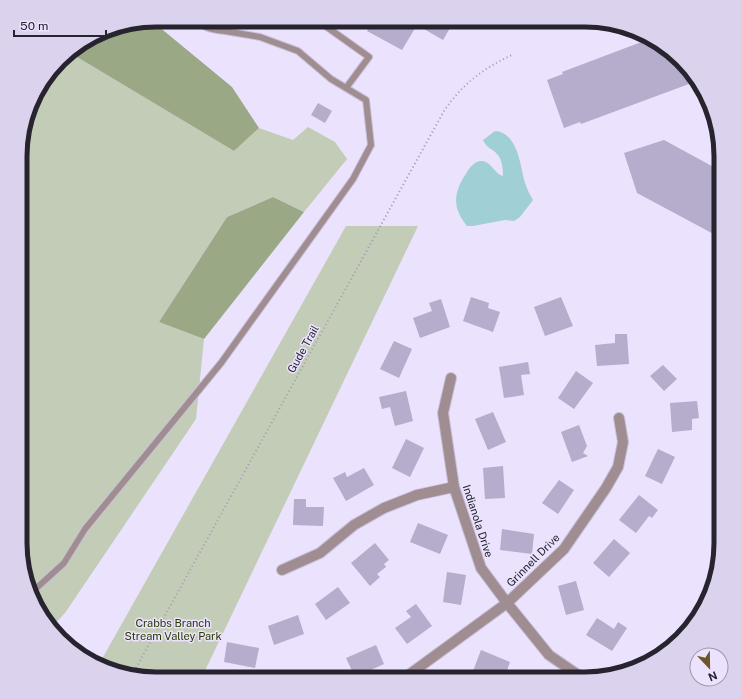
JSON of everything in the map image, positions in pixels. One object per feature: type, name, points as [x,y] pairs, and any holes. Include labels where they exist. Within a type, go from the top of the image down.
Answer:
[{"type":"street","name":"Indianola Drive","points":[[451,378],[443,413],[454,488],[481,568],[549,655],[574,672]]},
{"type":"street","name":"Grinnell Drive","points":[[413,672],[507,603],[564,548],[606,488],[618,467],[623,442],[619,418]]},
{"type":"street","points":[[282,570],[320,553],[354,525],[384,508],[417,495],[454,488]]},
{"type":"lane","points":[[36,589],[64,563],[85,529],[222,363],[353,179],[370,145],[366,100],[331,79],[298,51],[260,36],[225,30],[214,30],[205,27]]},
{"type":"lane","points":[[222,27],[225,30]]},
{"type":"lane","points":[[327,27],[369,57],[346,88]]},
{"type":"path","name":"Gude Trail","points":[[135,670],[444,110],[453,97],[482,71],[514,54]]},
{"type":"green space","points":[[75,56],[234,151],[259,128],[293,140],[308,127],[335,142],[347,159],[304,212],[273,197],[227,217],[159,322],[204,339],[196,419],[65,613],[55,623],[44,608],[31,576],[27,551],[27,156],[31,123],[44,91],[59,71]]},
{"type":"green space","name":"Crabbs Branch Stream Valley Park","points":[[346,226],[418,226],[204,672],[139,671],[131,670],[101,660]]},
{"type":"shaded area","points":[[159,27],[232,87],[259,128],[234,151],[75,56],[99,40],[123,31],[139,28]]},
{"type":"shaded area","points":[[495,131],[503,133],[509,137],[517,151],[525,183],[533,200],[520,217],[514,221],[505,220],[467,226],[458,212],[456,199],[459,186],[468,170],[477,162],[484,161],[497,173],[503,176],[502,164],[499,156],[486,145],[483,140]]},
{"type":"shaded area","points":[[273,197],[304,212],[204,339],[159,322],[227,217]]},
{"type":"building","points":[[367,27],[416,27],[402,50],[367,31],[369,28]]},
{"type":"building","points":[[420,27],[451,27],[443,40]]},
{"type":"building","points":[[644,41],[664,54],[682,71],[691,83],[581,124],[580,122],[564,128],[547,80],[563,74],[562,72]]},
{"type":"building","points":[[318,103],[332,111],[325,123],[311,115]]},
{"type":"building","points":[[664,140],[714,167],[714,234],[637,193],[624,153]]},
{"type":"building","points":[[471,297],[489,303],[488,308],[500,312],[493,332],[463,321]]},
{"type":"building","points":[[561,297],[573,326],[545,336],[534,307]]},
{"type":"building","points":[[441,299],[450,327],[420,338],[413,318],[432,311],[429,303]]},
{"type":"building","points":[[615,334],[627,334],[629,364],[597,366],[595,345],[615,343]]},
{"type":"building","points":[[394,341],[412,349],[399,378],[380,369]]},
{"type":"building","points":[[528,362],[530,374],[521,375],[524,395],[504,398],[499,367]]},
{"type":"building","points":[[663,365],[677,379],[664,391],[650,376]]},
{"type":"building","points":[[576,371],[593,383],[574,409],[558,398]]},
{"type":"building","points":[[406,391],[413,421],[395,426],[390,407],[382,409],[379,397]]},
{"type":"building","points":[[697,401],[699,418],[692,419],[692,430],[672,432],[670,403]]},
{"type":"building","points":[[493,412],[506,442],[488,450],[475,419]]},
{"type":"building","points":[[579,425],[587,446],[583,453],[588,456],[572,462],[561,432]]},
{"type":"building","points":[[406,439],[424,448],[410,477],[392,468]]},
{"type":"building","points":[[658,449],[675,457],[662,484],[645,476]]},
{"type":"building","points":[[503,466],[505,498],[485,499],[483,468]]},
{"type":"building","points":[[364,468],[374,485],[346,501],[333,478],[345,472],[347,477]]},
{"type":"building","points":[[559,480],[574,490],[558,514],[542,503]]},
{"type":"building","points":[[639,495],[658,510],[652,518],[649,516],[636,533],[619,520]]},
{"type":"building","points":[[294,499],[306,499],[306,507],[324,507],[323,526],[293,525]]},
{"type":"building","points":[[418,523],[448,535],[440,554],[410,542]]},
{"type":"building","points":[[502,529],[534,534],[532,554],[500,550]]},
{"type":"building","points":[[614,539],[630,553],[609,577],[593,563]]},
{"type":"building","points":[[375,543],[389,560],[384,564],[386,567],[377,574],[380,577],[370,586],[351,563]]},
{"type":"building","points":[[447,572],[466,575],[461,605],[443,602]]},
{"type":"building","points":[[576,581],[584,610],[566,615],[558,586]]},
{"type":"building","points":[[338,587],[350,603],[326,620],[315,604]]},
{"type":"building","points":[[416,604],[432,626],[407,644],[395,628],[411,617],[406,611]]},
{"type":"building","points":[[298,615],[304,634],[274,645],[268,626]]},
{"type":"building","points":[[597,618],[614,629],[618,622],[627,628],[612,651],[586,635]]},
{"type":"building","points":[[227,642],[259,648],[255,668],[224,662]]},
{"type":"building","points":[[376,645],[384,664],[366,672],[353,672],[346,658]]},
{"type":"building","points":[[481,650],[510,662],[506,672],[473,671]]}]
